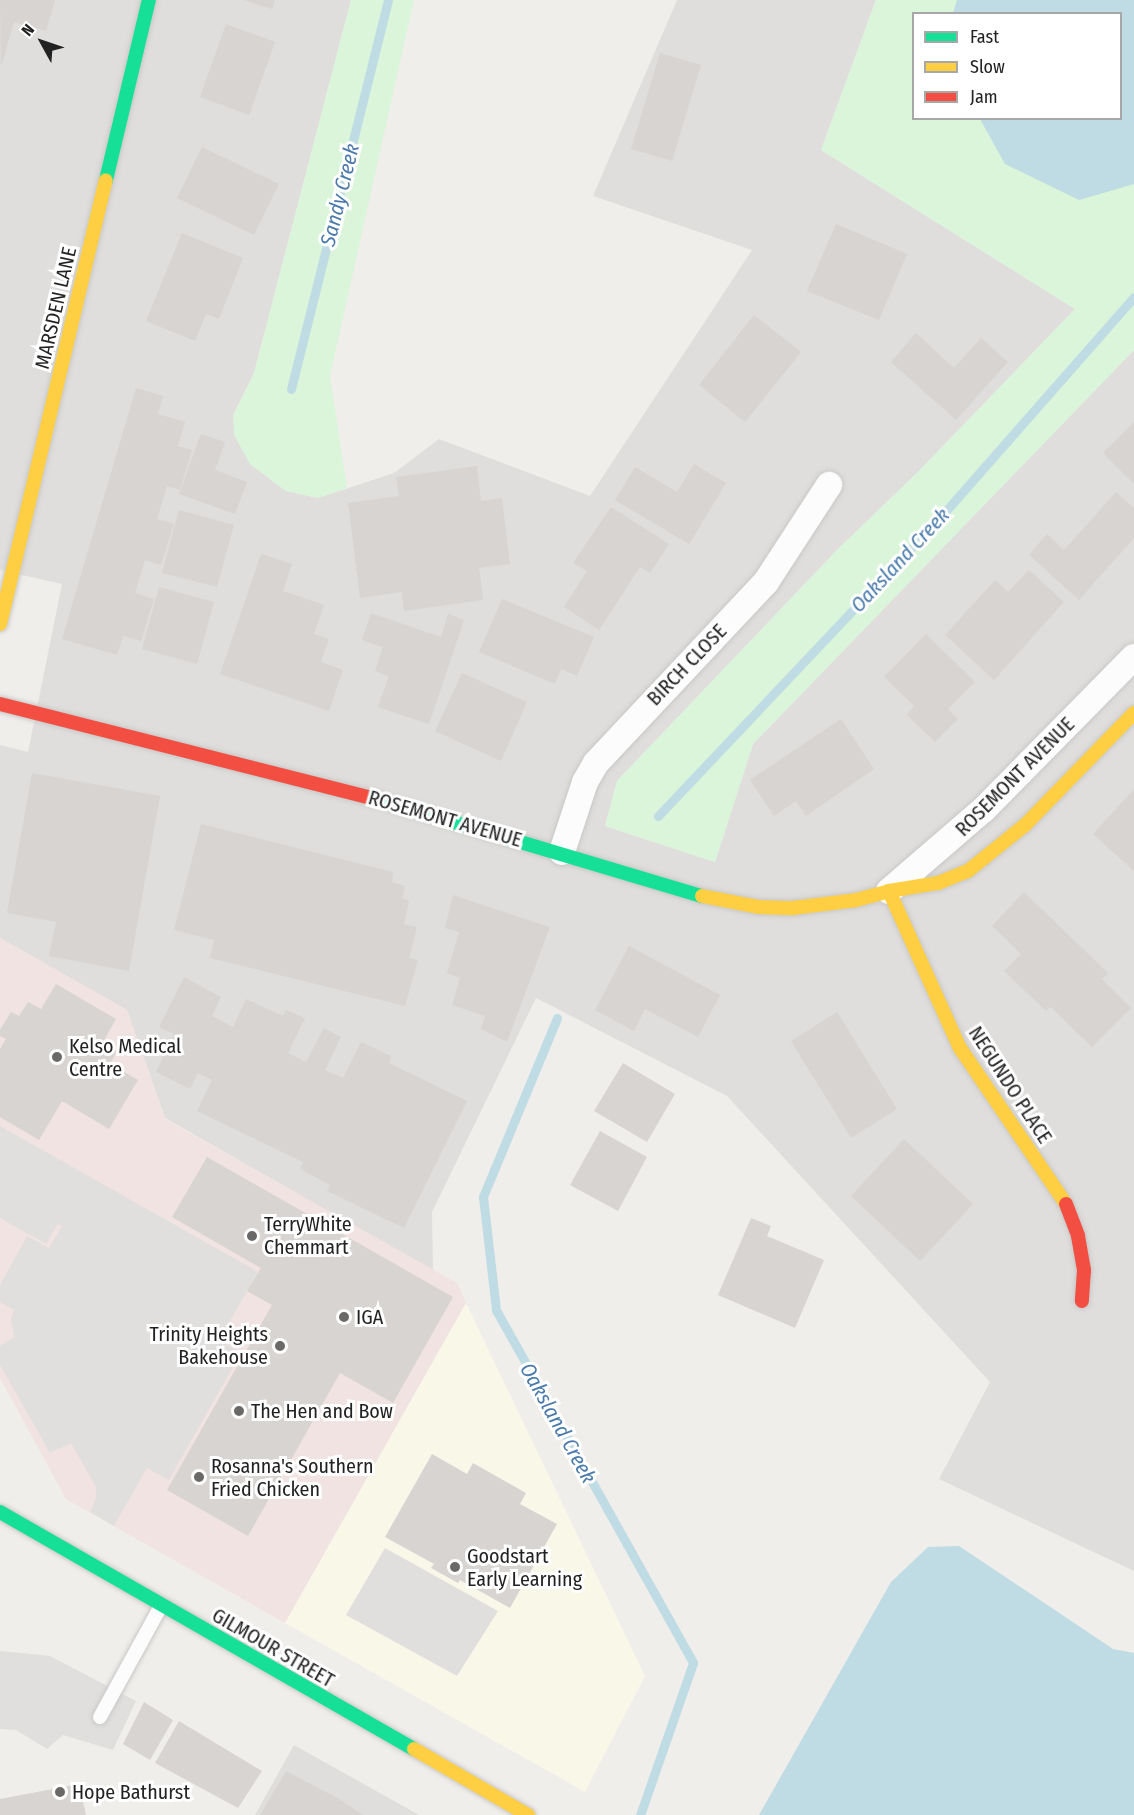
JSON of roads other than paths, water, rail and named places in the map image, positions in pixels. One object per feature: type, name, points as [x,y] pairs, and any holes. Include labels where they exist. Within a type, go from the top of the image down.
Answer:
[{"type":"street","name":"MARSDEN LANE","points":[[0,624],[149,0]]},
{"type":"street","name":"BIRCH CLOSE","points":[[561,852],[585,782],[596,763],[766,582],[829,485]]},
{"type":"street","name":"ROSEMONT AVENUE","points":[[889,891],[982,810],[1134,657]]},
{"type":"street","name":"ROSEMONT AVENUE","points":[[0,704],[364,796],[561,852],[693,894],[758,907],[825,906],[889,891],[938,883],[968,871],[1025,825],[1134,713]]},
{"type":"street","name":"NEGUNDO PLACE","points":[[889,891],[960,1048],[1066,1204],[1078,1236],[1084,1270],[1082,1301]]},
{"type":"street","name":"GILMOUR STREET","points":[[0,1512],[528,1815]]},
{"type":"lane","points":[[100,1717],[161,1606]]},
{"type":"water","points":[[957,0],[1134,0],[1134,184],[1079,200],[1005,164],[981,120],[1122,120],[1122,12],[953,12]]},
{"type":"water","points":[[959,1546],[1113,1649],[1134,1653],[1134,1815],[759,1815],[891,1582],[928,1547]]},
{"type":"waterway","name":"Sandy Creek","points":[[291,389],[388,0]]},
{"type":"waterway","name":"Oaksland Creek","points":[[658,816],[937,521],[1134,297]]},
{"type":"waterway","name":"Oaksland Creek","points":[[557,1018],[483,1197],[496,1310],[693,1663],[640,1815]]},
{"type":"place","name":"Kelso Medical Centre","points":[[57,1057]]},
{"type":"place","name":"TerryWhite Chemmart","points":[[252,1236]]},
{"type":"place","name":"IGA","points":[[344,1317]]},
{"type":"place","name":"Trinity Heights Bakehouse","points":[[280,1346]]},
{"type":"place","name":"The Hen and Bow","points":[[239,1411]]},
{"type":"place","name":"Rosanna's Southern Fried Chicken","points":[[199,1477]]},
{"type":"place","name":"Goodstart Early Learning","points":[[455,1567]]},
{"type":"place","name":"Hope Bathurst","points":[[60,1792]]}]
